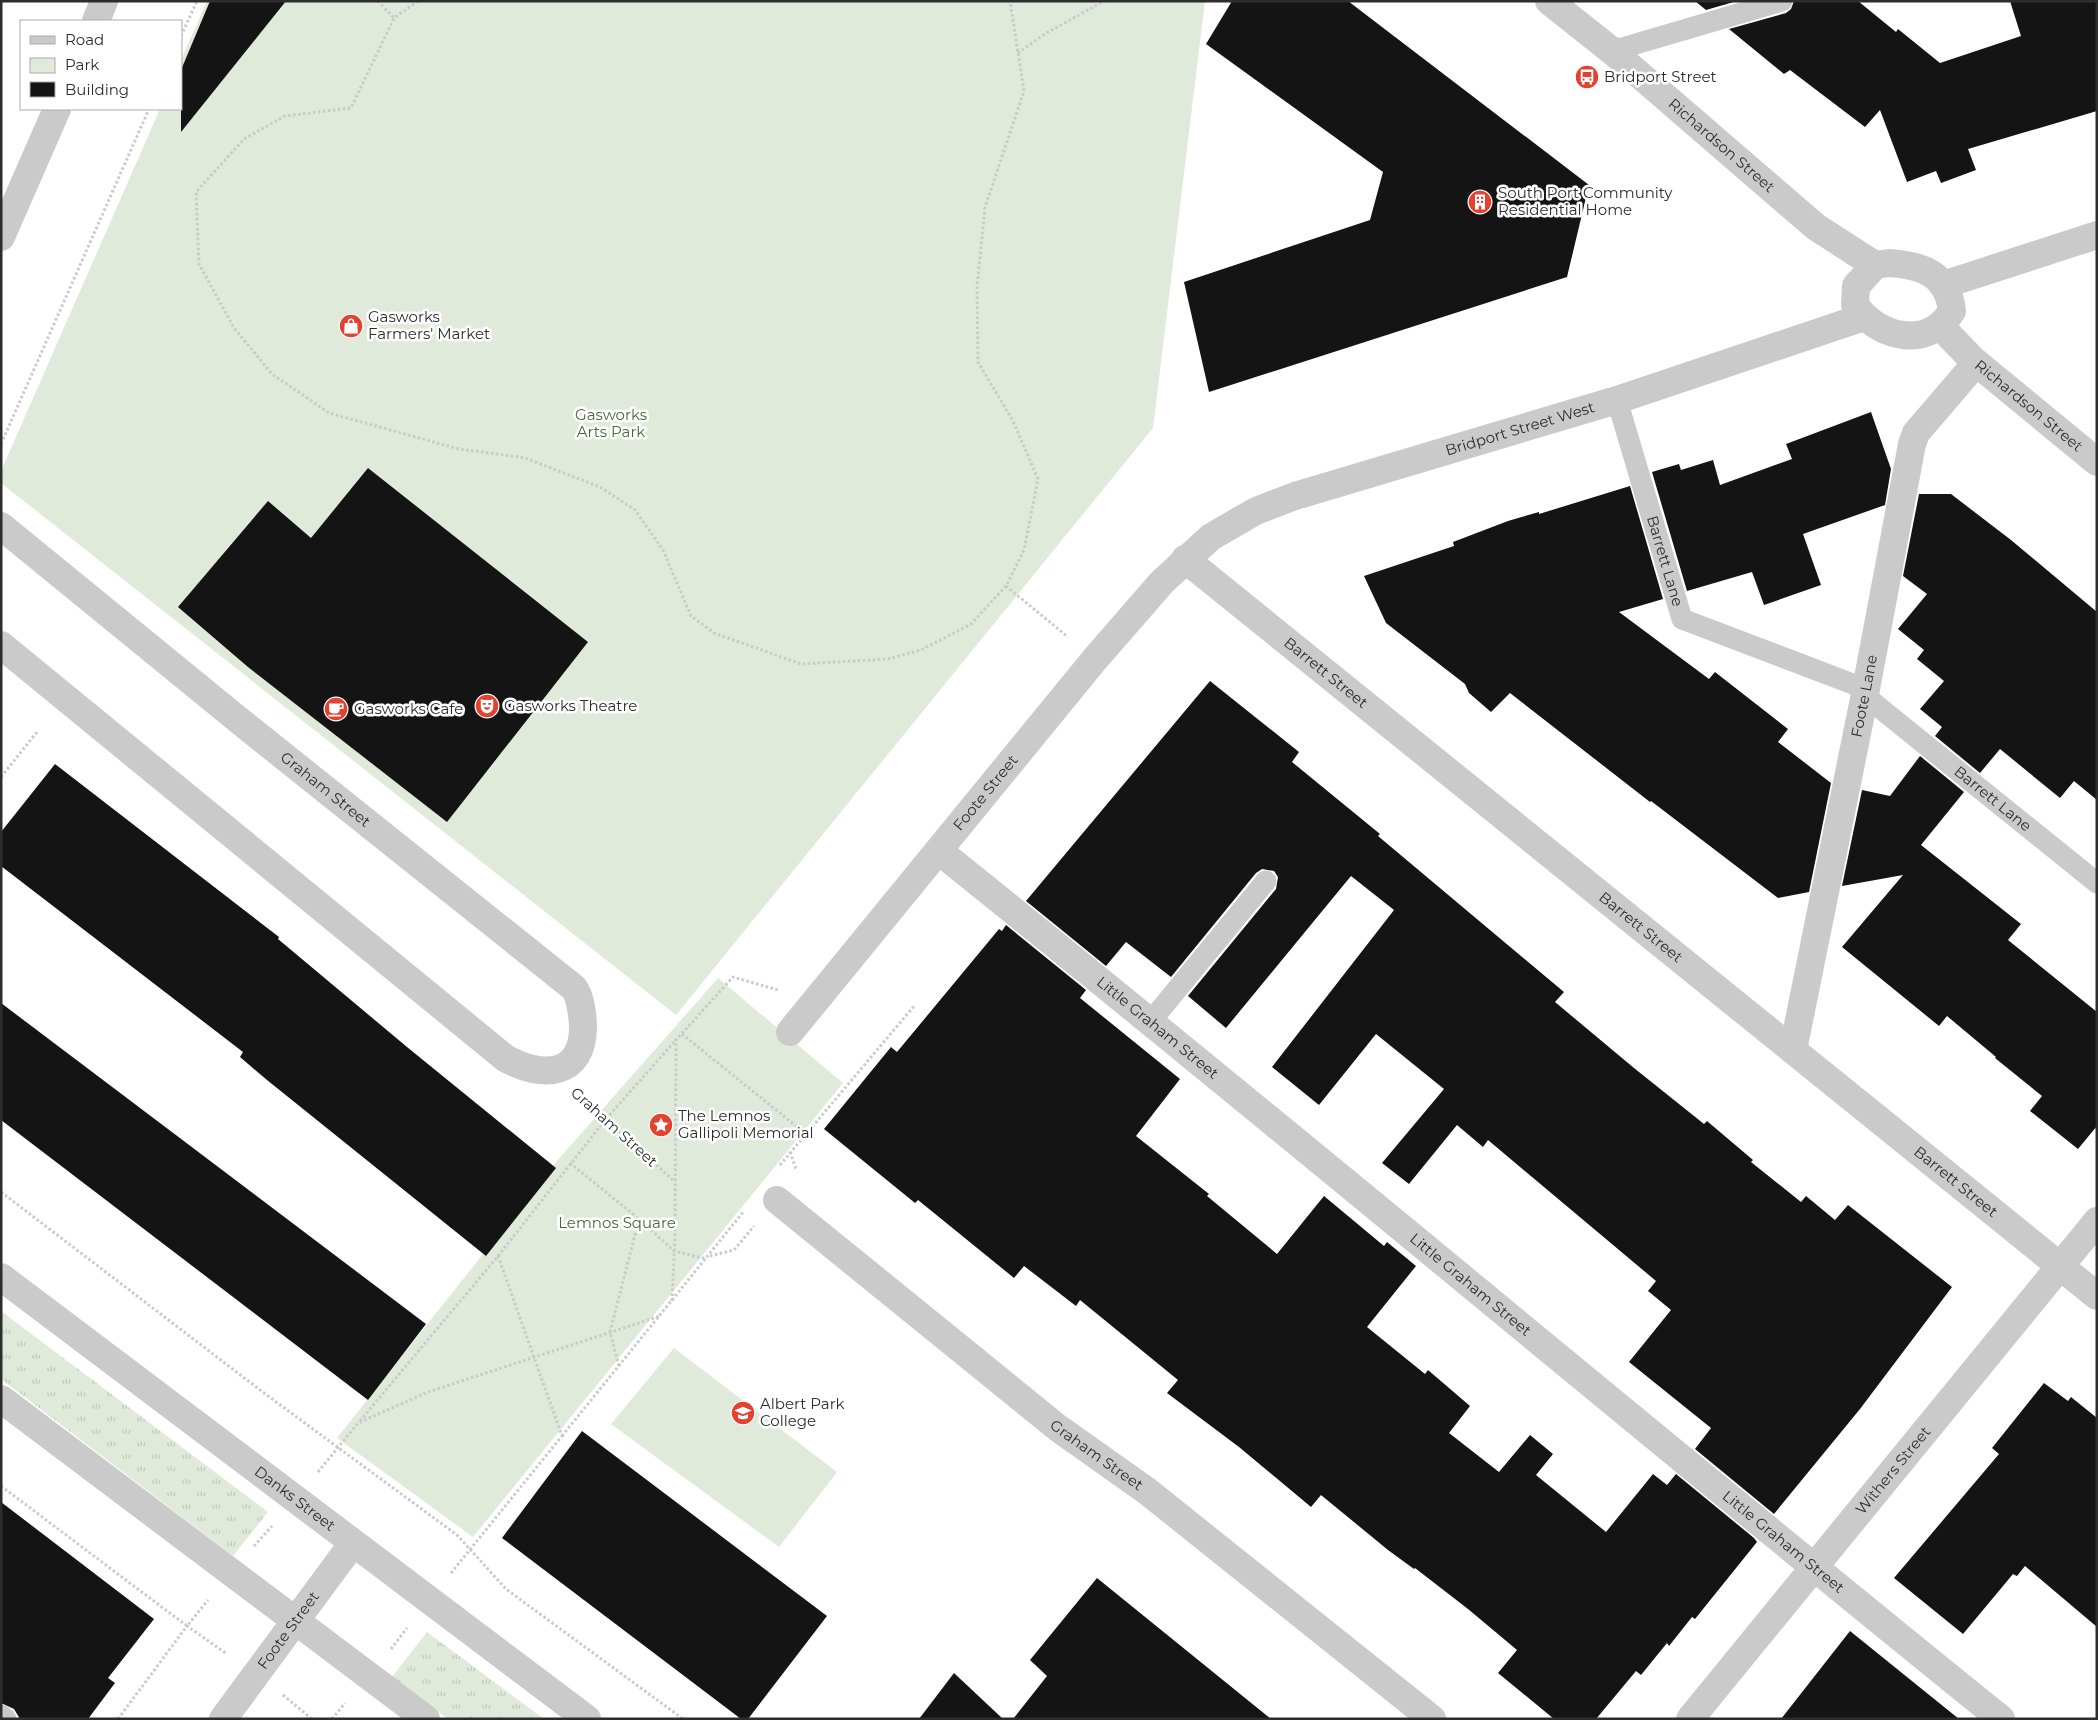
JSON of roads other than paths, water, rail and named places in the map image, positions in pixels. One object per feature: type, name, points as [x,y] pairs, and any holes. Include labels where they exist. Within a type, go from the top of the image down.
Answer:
[{"type":"street","points":[[96,20],[104,1]]},
{"type":"street","name":"Richardson Street","points":[[1549,1],[1612,51],[1816,227],[1875,265]]},
{"type":"street","points":[[1,237],[57,110]]},
{"type":"street","points":[[1943,285],[2097,235]]},
{"type":"street","points":[[1906,264],[1922,268],[1934,275],[1951,297],[1952,311],[1940,327],[1915,335],[1890,333],[1864,317],[1855,304],[1855,291],[1864,274],[1875,265],[1906,264]]},
{"type":"street","name":"Bridport Street West","points":[[1185,560],[1211,537],[1240,519],[1274,503],[1617,400],[1864,317]]},
{"type":"street","name":"Richardson Street","points":[[1940,327],[1976,362],[2097,462]]},
{"type":"street","name":"Foote Lane","points":[[1793,1050],[1865,693],[1913,439],[1936,408],[1976,362]]},
{"type":"street","name":"Graham Street","points":[[1,526],[240,722],[574,988],[580,1000],[583,1017],[581,1043],[577,1053],[566,1067],[552,1071],[521,1066],[505,1058],[1,645]]},
{"type":"street","name":"Foote Street","points":[[790,1032],[1095,659],[1146,600],[1185,560]]},
{"type":"street","name":"Barrett Street","points":[[1185,560],[2097,1296]]},
{"type":"street","name":"Little Graham Street","points":[[939,851],[1151,1021],[2001,1719]]},
{"type":"street","name":"Graham Street","points":[[777,1200],[1058,1428],[1147,1491],[1425,1715]]},
{"type":"street","name":"Withers Street","points":[[1690,1719],[2097,1221]]},
{"type":"street","name":"Danks Street","points":[[1,1277],[297,1498],[353,1543],[587,1719]]},
{"type":"street","points":[[1,1398],[426,1719]]},
{"type":"street","name":"Foote Street","points":[[224,1719],[353,1543]]},
{"type":"lane","points":[[1612,51],[1782,1]]},
{"type":"lane","name":"Barrett Lane","points":[[1617,400],[1682,619],[1865,693],[2097,883]]},
{"type":"lane","points":[[1151,1021],[1266,881]]},
{"type":"lane","points":[[1,1715],[6,1719]]},
{"type":"place","name":"Bridport Street","points":[[1587,77]]},
{"type":"place","name":"South Port Community Residential Home","points":[[1480,202]]},
{"type":"place","name":"Gasworks Farmers' Market","points":[[351,326]]},
{"type":"place","name":"Gasworks Theatre","points":[[487,706]]},
{"type":"place","name":"Gasworks Cafe","points":[[336,709]]},
{"type":"place","name":"The Lemnos Gallipoli Memorial","points":[[661,1125]]},
{"type":"place","name":"Albert Park College","points":[[743,1413]]},
{"type":"park label","name":"Gasworks Arts Park","points":[[611,424]]},
{"type":"park label","name":"Lemnos Square","points":[[617,1223]]}]
